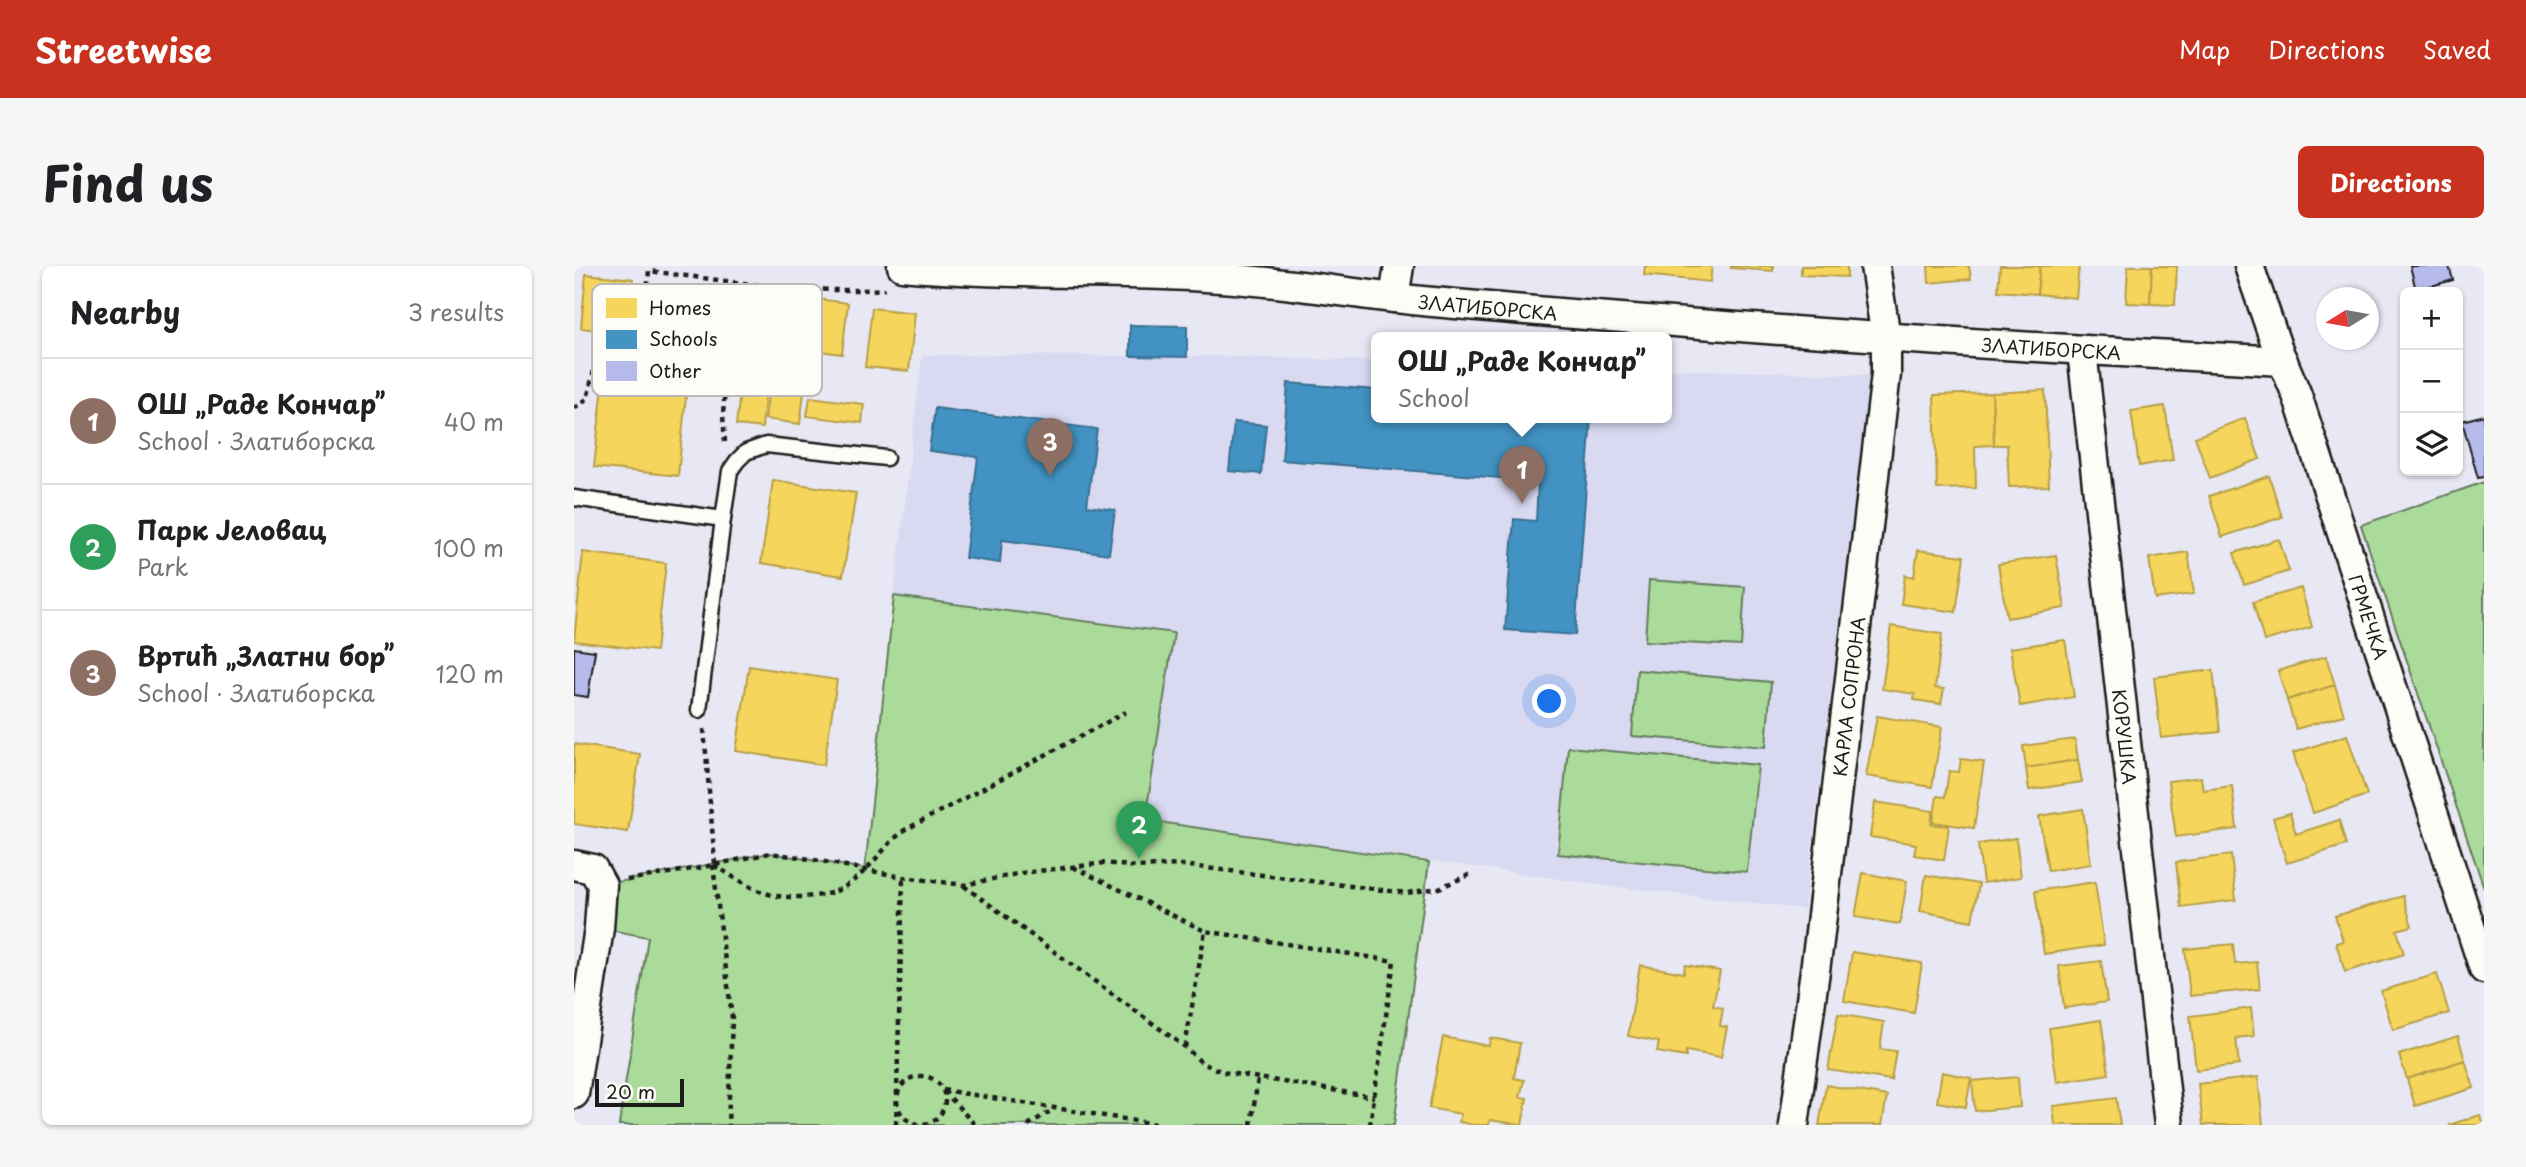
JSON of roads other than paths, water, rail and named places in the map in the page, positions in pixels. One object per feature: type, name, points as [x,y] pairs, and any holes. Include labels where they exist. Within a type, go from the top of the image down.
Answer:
[{"type":"street","points":[[1394,298],[1399,266]]},
{"type":"street","name":"КАРЛА СОПРОНА","points":[[1794,1125],[1819,941],[1885,387],[1886,338],[1875,266]]},
{"type":"street","name":"ГРМЕЧКА","points":[[2249,266],[2306,420],[2484,969]]},
{"type":"street","name":"ЗЛАТИБОРСКА","points":[[899,277],[941,270],[1085,269],[1256,281],[1394,298],[1886,338],[2283,361]]},
{"type":"street","name":"КОРУШКА","points":[[2082,351],[2169,1125]]},
{"type":"street","points":[[574,865],[593,869],[603,885],[574,1094]]},
{"type":"lane","points":[[699,710],[730,471],[737,461],[746,452],[766,445],[886,458]]},
{"type":"lane","points":[[574,498],[723,519]]},
{"type":"place","name":"Вртић „Златни бор”","points":[[1050,476]]},
{"type":"place","name":"ОШ „Раде Кончар”","points":[[1522,504]]},
{"type":"place","name":"Парк Јеловац","points":[[1139,859]]}]
